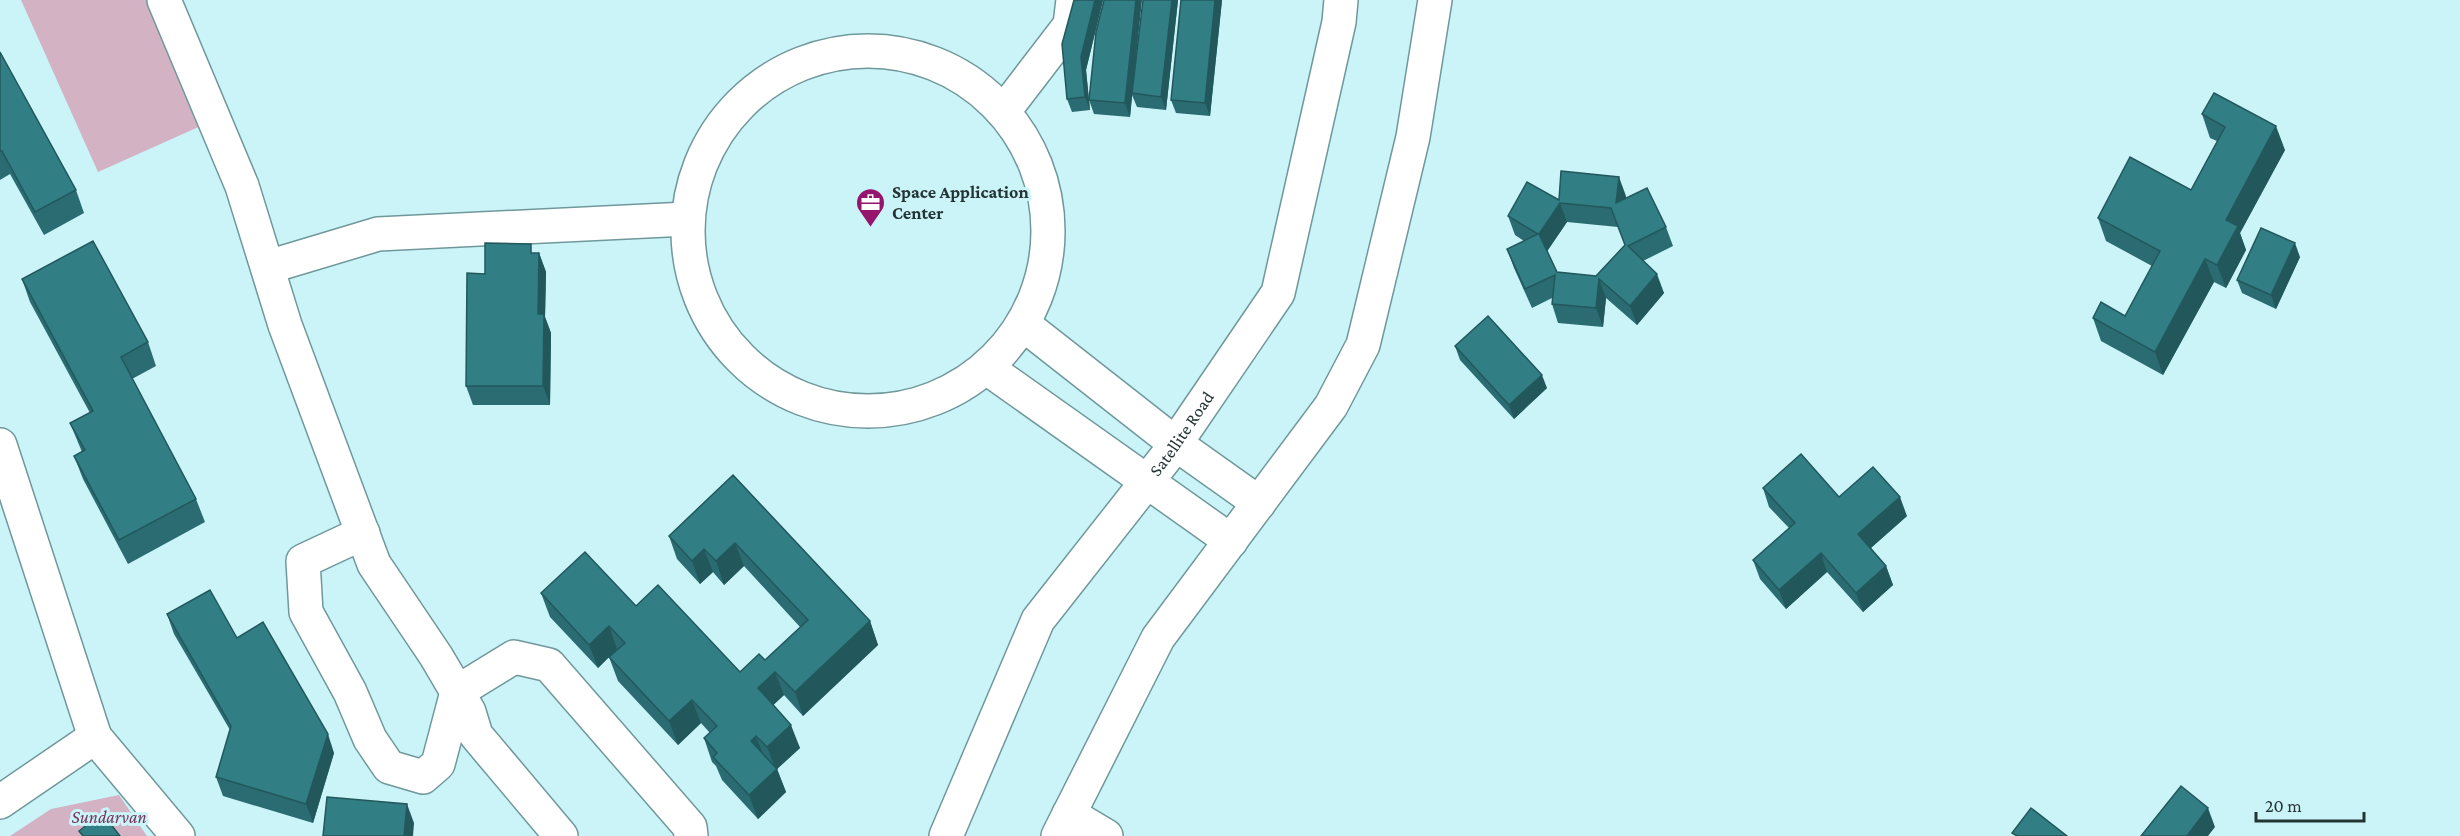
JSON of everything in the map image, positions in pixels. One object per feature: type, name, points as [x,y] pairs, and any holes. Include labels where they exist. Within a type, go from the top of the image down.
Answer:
[{"type":"main road","points":[[164,0],[242,186],[285,325],[374,564],[469,712],[476,735],[561,836]]},
{"type":"main road","points":[[1004,111],[1070,25],[1073,0]]},
{"type":"main road","name":"Satellite Road","points":[[946,836],[1038,620],[1176,444],[1278,292],[1341,0]]},
{"type":"main road","points":[[1106,836],[1064,825],[1158,638],[1332,406],[1363,345],[1413,137],[1435,0]]},
{"type":"main road","points":[[840,52],[901,52],[957,73],[1004,111],[1034,159],[1048,214],[1045,271],[1023,324],[987,368],[936,399],[876,412],[816,405],[762,378],[719,335],[694,280],[687,219],[702,160],[735,109],[783,72],[821,58],[840,52]]},
{"type":"main road","points":[[268,267],[378,234],[687,219]]},
{"type":"main road","points":[[1023,324],[1176,444],[1259,503]]},
{"type":"main road","points":[[987,368],[1230,541]]},
{"type":"main road","points":[[0,445],[95,737],[178,836]]},
{"type":"main road","points":[[363,533],[303,561],[306,612],[350,692],[370,739],[389,767],[423,777],[438,764],[457,692],[514,657],[549,665],[690,827],[692,836]]},
{"type":"main road","points":[[0,802],[95,737]]},
{"type":"green space","points":[[21,0],[147,0],[203,125],[98,172]]},
{"type":"green space","name":"Sundarvan","points":[[119,795],[147,836],[10,836],[51,809]]},
{"type":"building","points":[[1074,0],[1095,0],[1081,57],[1085,97],[1067,99],[1062,44]]},
{"type":"building","points":[[1104,0],[1136,0],[1125,103],[1089,100],[1096,32]]},
{"type":"building","points":[[1143,0],[1172,0],[1161,97],[1132,93]]},
{"type":"building","points":[[1181,0],[1215,0],[1205,103],[1171,100]]},
{"type":"building","points":[[0,52],[76,190],[35,212],[0,151]]},
{"type":"building","points":[[2214,93],[2276,126],[2226,220],[2238,226],[2217,265],[2205,259],[2155,352],[2093,318],[2101,302],[2125,316],[2160,251],[2098,218],[2130,157],[2191,190],[2225,127],[2202,114]]},
{"type":"building","points":[[1561,171],[1619,177],[1616,203],[1647,188],[1666,227],[1628,246],[1657,274],[1630,306],[1599,279],[1596,308],[1552,304],[1555,275],[1525,289],[1507,249],[1538,234],[1508,216],[1527,182],[1559,200]],"holes":[[[1560,203],[1611,208],[1625,245],[1596,276],[1557,272],[1539,234]]]},
{"type":"building","points":[[2261,228],[2295,243],[2271,295],[2237,280]]},
{"type":"building","points":[[93,241],[148,342],[121,357],[196,499],[119,540],[74,456],[85,450],[70,423],[93,411],[22,279]]},
{"type":"building","points":[[485,243],[531,244],[531,253],[539,253],[538,314],[544,314],[543,386],[466,386],[467,273],[485,274]]},
{"type":"building","points":[[1488,316],[1542,375],[1509,405],[1455,346]]},
{"type":"building","points":[[1801,454],[1839,497],[1873,467],[1900,497],[1858,534],[1886,566],[1856,593],[1821,553],[1779,590],[1753,560],[1795,523],[1763,488]]},
{"type":"building","points":[[733,475],[870,621],[795,692],[775,672],[758,688],[791,725],[767,747],[756,736],[751,741],[777,769],[749,795],[713,757],[717,753],[704,738],[717,726],[692,700],[669,721],[609,657],[625,643],[609,626],[589,645],[541,593],[585,552],[636,606],[658,585],[740,672],[759,654],[765,660],[808,620],[735,543],[716,561],[704,549],[692,561],[669,536]]},
{"type":"building","points":[[210,590],[237,638],[263,622],[328,734],[306,804],[216,777],[231,726],[167,614]]},
{"type":"building","points":[[2181,786],[2208,808],[2187,836],[2141,836]]},
{"type":"building","points":[[327,797],[407,804],[404,836],[323,836]]},
{"type":"building","points":[[2031,808],[2067,836],[2017,836],[2012,833]]},
{"type":"building","points":[[102,813],[120,836],[83,836],[79,831]]},
{"type":"place","name":"Space Application Center","points":[[871,228]]}]
